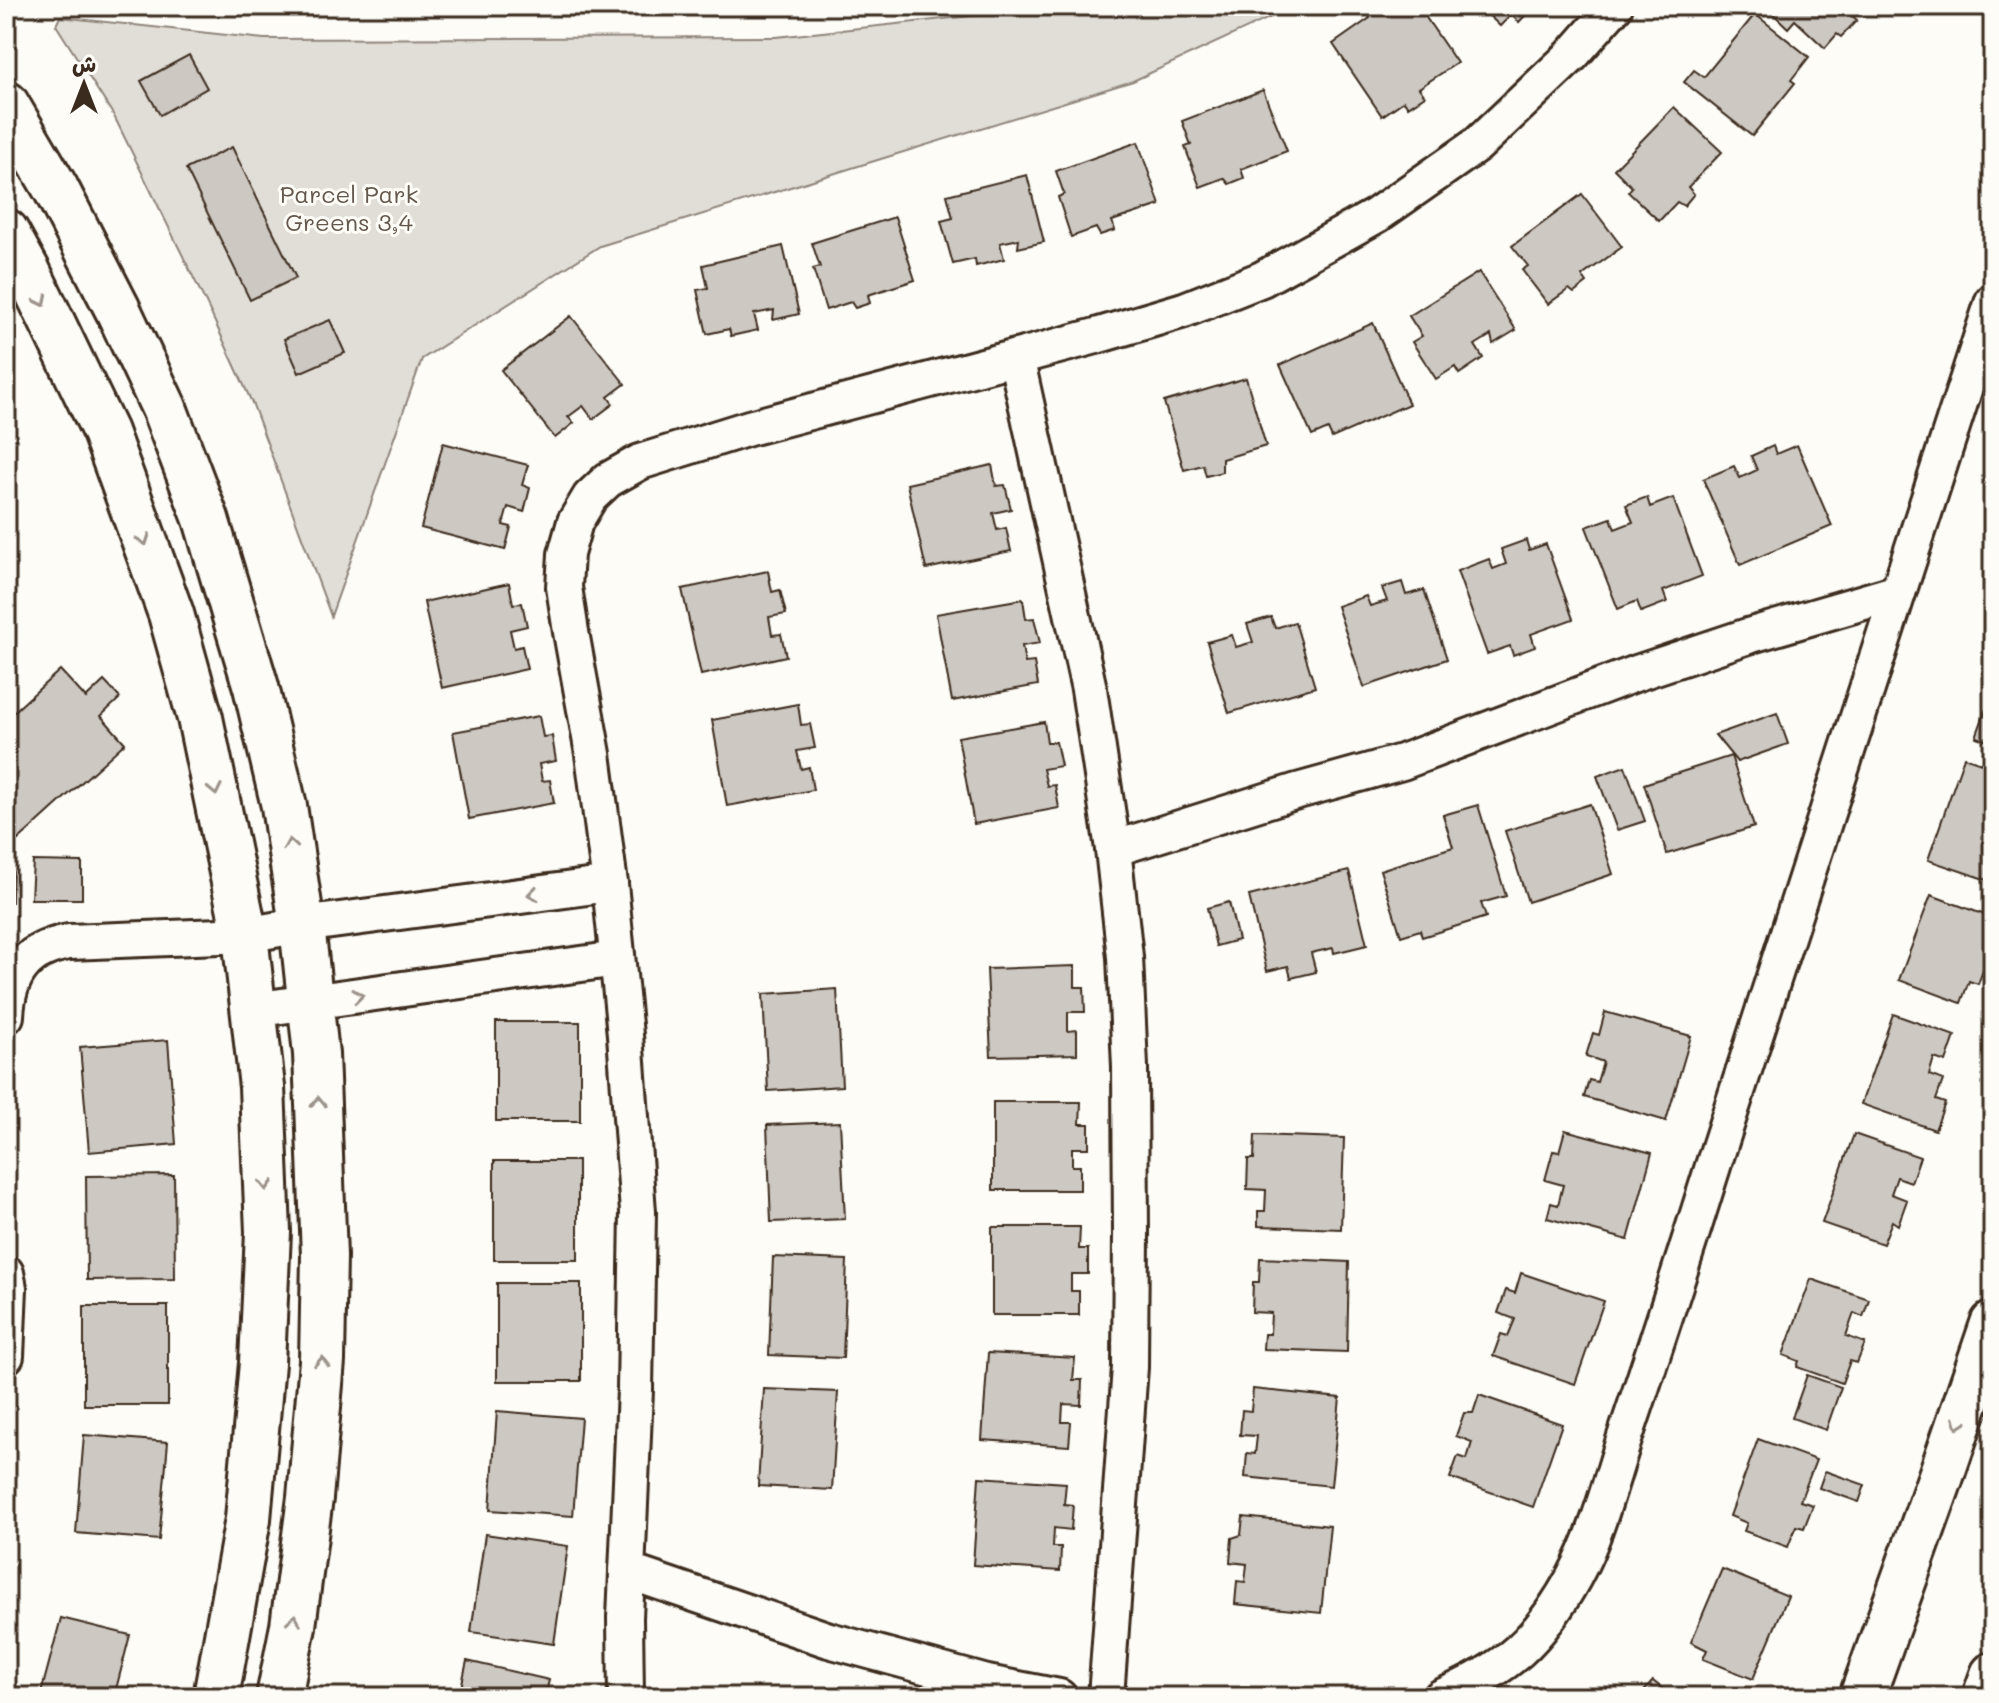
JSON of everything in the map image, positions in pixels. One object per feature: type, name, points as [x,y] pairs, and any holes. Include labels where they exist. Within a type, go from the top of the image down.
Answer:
[{"type":"street","points":[[626,1697],[625,1618],[635,1390],[638,1212],[610,884],[593,754],[564,587],[566,554],[575,522],[590,497],[608,480],[640,462],[749,428],[1184,310],[1262,279],[1377,215],[1477,145],[1572,55],[1615,6]]},
{"type":"street","points":[[6,104],[56,189],[164,408],[206,519],[256,687],[284,806],[302,925],[316,1054],[324,1256],[322,1361],[310,1498],[293,1626],[279,1697]]},
{"type":"street","points":[[6,232],[105,432],[171,614],[200,718],[245,935],[262,1087],[268,1232],[262,1363],[248,1519],[216,1697]]},
{"type":"street","points":[[1441,1697],[1503,1665],[1528,1644],[1550,1617],[1576,1574],[1595,1527],[1993,301]]},
{"type":"street","points":[[1016,357],[1089,689],[1113,849],[1125,957],[1130,1067],[1130,1367],[1106,1697]]},
{"type":"street","points":[[1113,849],[1294,792],[1402,762],[1637,673],[1748,636],[1898,592]]},
{"type":"street","points":[[6,1016],[11,985],[18,970],[27,959],[54,944],[245,935],[610,884]]},
{"type":"street","points":[[253,1010],[617,959]]},
{"type":"street","points":[[6,1273],[9,1288],[6,1356]]},
{"type":"street","points":[[1862,1697],[1993,1324]]},
{"type":"street","points":[[627,1571],[829,1640],[987,1683],[1059,1697]]},
{"type":"street","points":[[1985,1697],[1993,1675]]},
{"type":"green space","name":"Parcel Park Greens 3,4","points":[[1065,6],[1295,6],[1133,81],[600,246],[422,359],[331,616],[253,405],[208,307],[114,116],[56,25],[60,17],[264,39],[776,37]]},
{"type":"building","points":[[1375,6],[1418,6],[1457,63],[1419,88],[1425,96],[1408,107],[1404,101],[1382,116],[1333,44],[1370,18],[1366,12]]},
{"type":"building","points":[[1479,6],[1534,6],[1519,22],[1511,15],[1500,26]]},
{"type":"building","points":[[1765,6],[1850,6],[1848,12],[1857,20],[1841,37],[1837,34],[1825,48],[1795,20],[1788,28]]},
{"type":"building","points":[[1755,14],[1809,57],[1791,80],[1795,83],[1752,136],[1684,82],[1694,70],[1704,77]]},
{"type":"building","points":[[189,55],[207,88],[160,115],[141,81]]},
{"type":"building","points":[[1263,90],[1287,151],[1241,169],[1244,178],[1229,184],[1224,178],[1200,187],[1185,147],[1191,145],[1182,121]]},
{"type":"building","points":[[1674,107],[1722,152],[1688,187],[1694,194],[1684,206],[1677,202],[1659,221],[1628,192],[1632,187],[1614,169]]},
{"type":"building","points":[[1138,142],[1160,205],[1112,221],[1115,230],[1100,235],[1096,228],[1071,237],[1058,197],[1064,194],[1056,171]]},
{"type":"building","points":[[232,147],[296,278],[250,300],[186,169]]},
{"type":"building","points":[[1027,175],[1044,242],[1018,248],[1019,239],[1000,243],[1004,259],[976,266],[975,259],[953,264],[941,221],[953,218],[947,195]]},
{"type":"building","points":[[1582,194],[1622,247],[1582,276],[1587,283],[1574,293],[1569,289],[1548,304],[1522,270],[1528,266],[1512,246]]},
{"type":"building","points":[[895,217],[915,280],[868,295],[870,303],[855,308],[851,302],[826,310],[813,269],[820,267],[812,243]]},
{"type":"building","points":[[783,246],[799,314],[773,320],[774,310],[754,314],[758,330],[731,336],[729,329],[707,334],[697,290],[708,288],[703,265]]},
{"type":"building","points":[[1479,272],[1516,330],[1493,344],[1491,335],[1475,345],[1483,358],[1459,374],[1455,367],[1436,379],[1412,342],[1422,336],[1409,316]]},
{"type":"building","points":[[571,316],[625,384],[608,397],[613,404],[593,419],[583,406],[568,417],[574,423],[555,438],[501,370]]},
{"type":"building","points":[[330,320],[345,353],[299,373],[284,339]]},
{"type":"building","points":[[1373,323],[1409,404],[1332,438],[1328,429],[1312,436],[1280,365]]},
{"type":"building","points":[[1246,378],[1266,446],[1222,459],[1222,472],[1206,476],[1203,465],[1184,470],[1164,402]]},
{"type":"building","points":[[443,443],[528,465],[522,485],[530,488],[524,512],[508,507],[503,525],[511,527],[505,550],[421,528]]},
{"type":"building","points":[[1797,445],[1832,526],[1740,565],[1703,479],[1734,466],[1740,478],[1757,470],[1751,456],[1773,446],[1776,454]]},
{"type":"building","points":[[992,465],[996,486],[1005,485],[1011,509],[993,513],[997,530],[1006,528],[1011,551],[926,569],[907,484]]},
{"type":"building","points":[[1647,497],[1650,507],[1673,498],[1702,576],[1663,591],[1667,602],[1641,612],[1637,601],[1618,609],[1586,527],[1611,518],[1615,529],[1633,522],[1626,505]]},
{"type":"building","points":[[1526,540],[1529,550],[1546,544],[1573,619],[1531,634],[1535,647],[1513,655],[1510,646],[1487,654],[1457,571],[1489,559],[1493,569],[1506,564],[1501,549]]},
{"type":"building","points":[[768,571],[772,592],[780,590],[786,614],[769,617],[772,635],[781,634],[786,656],[701,675],[682,589]]},
{"type":"building","points":[[1402,582],[1406,595],[1424,590],[1447,659],[1364,687],[1337,606],[1366,596],[1370,606],[1387,601],[1382,588]]},
{"type":"building","points":[[509,583],[513,604],[522,603],[527,626],[510,630],[514,648],[522,646],[527,669],[442,688],[424,602]]},
{"type":"building","points":[[1023,599],[1026,619],[1034,618],[1040,643],[1022,646],[1025,663],[1034,662],[1038,685],[952,701],[936,614]]},
{"type":"building","points":[[1271,617],[1275,628],[1295,622],[1315,687],[1229,713],[1207,642],[1232,635],[1236,647],[1253,642],[1247,624]]},
{"type":"building","points":[[60,670],[86,698],[104,681],[120,698],[101,716],[125,743],[18,840],[6,826],[6,719]]},
{"type":"building","points":[[1993,690],[1993,743],[1976,737]]},
{"type":"building","points":[[798,704],[801,725],[810,724],[815,748],[797,751],[801,769],[809,767],[813,790],[727,806],[712,720]]},
{"type":"building","points":[[1777,713],[1788,744],[1737,762],[1715,735]]},
{"type":"building","points":[[539,716],[543,737],[552,736],[556,761],[539,764],[542,781],[550,780],[554,803],[469,819],[453,732]]},
{"type":"building","points":[[1044,722],[1047,742],[1056,742],[1061,766],[1043,769],[1047,786],[1055,785],[1059,808],[974,824],[958,737]]},
{"type":"building","points":[[1731,756],[1754,827],[1667,854],[1644,784]]},
{"type":"building","points":[[1964,757],[1993,767],[1993,882],[1928,860]]},
{"type":"building","points":[[1625,766],[1645,821],[1617,830],[1597,776]]},
{"type":"building","points":[[1590,804],[1613,874],[1528,902],[1505,831]]},
{"type":"building","points":[[1478,805],[1506,896],[1481,903],[1486,917],[1422,937],[1420,930],[1401,936],[1380,870],[1453,847],[1443,815]]},
{"type":"building","points":[[33,861],[82,862],[82,899],[31,899]]},
{"type":"building","points":[[6,870],[13,870],[12,902],[6,902]]},
{"type":"building","points":[[1349,871],[1367,945],[1334,953],[1333,948],[1311,953],[1316,972],[1291,978],[1288,966],[1267,971],[1249,896]]},
{"type":"building","points":[[1931,895],[1993,918],[1993,944],[1978,984],[1969,981],[1961,1003],[1899,980]]},
{"type":"building","points":[[1229,902],[1238,940],[1216,946],[1207,908]]},
{"type":"building","points":[[1075,966],[1075,987],[1084,987],[1085,1012],[1068,1012],[1068,1031],[1077,1030],[1077,1054],[991,1056],[987,969]]},
{"type":"building","points":[[837,989],[842,1086],[768,1091],[763,994]]},
{"type":"building","points":[[1605,1012],[1691,1036],[1666,1121],[1584,1097],[1589,1080],[1597,1082],[1603,1062],[1586,1056],[1593,1033],[1599,1035]]},
{"type":"building","points":[[1893,1014],[1955,1036],[1946,1062],[1934,1058],[1929,1075],[1943,1080],[1936,1100],[1945,1103],[1935,1130],[1861,1104]]},
{"type":"building","points":[[496,1022],[580,1022],[580,1121],[496,1121]]},
{"type":"building","points":[[168,1040],[176,1144],[89,1152],[80,1047]]},
{"type":"building","points":[[993,1102],[1081,1102],[1080,1124],[1089,1124],[1089,1148],[1072,1148],[1072,1166],[1080,1166],[1080,1190],[993,1190]]},
{"type":"building","points":[[840,1122],[845,1219],[771,1222],[767,1125]]},
{"type":"building","points":[[1565,1130],[1652,1153],[1628,1240],[1547,1218],[1551,1203],[1558,1205],[1563,1185],[1545,1180],[1553,1151],[1559,1152]]},
{"type":"building","points":[[1854,1134],[1920,1157],[1911,1182],[1897,1177],[1891,1194],[1907,1200],[1898,1225],[1892,1221],[1883,1244],[1822,1223]]},
{"type":"building","points":[[1255,1135],[1344,1138],[1341,1229],[1258,1226],[1258,1211],[1265,1211],[1266,1190],[1247,1189],[1248,1159],[1254,1159]]},
{"type":"building","points":[[494,1161],[578,1161],[578,1260],[494,1260]]},
{"type":"building","points":[[174,1175],[175,1279],[87,1280],[86,1176]]},
{"type":"building","points":[[992,1227],[1080,1227],[1079,1249],[1088,1249],[1088,1274],[1071,1274],[1071,1291],[1079,1291],[1079,1315],[992,1315]]},
{"type":"building","points":[[773,1257],[847,1260],[843,1358],[769,1355]]},
{"type":"building","points":[[1260,1258],[1349,1262],[1347,1352],[1263,1349],[1264,1334],[1270,1334],[1271,1313],[1252,1312],[1253,1282],[1259,1282]]},
{"type":"building","points":[[1521,1273],[1604,1301],[1575,1384],[1493,1356],[1501,1334],[1508,1336],[1515,1319],[1498,1313],[1506,1290],[1515,1293]]},
{"type":"building","points":[[1811,1279],[1869,1299],[1863,1317],[1854,1313],[1846,1336],[1865,1343],[1857,1363],[1850,1361],[1842,1383],[1797,1367],[1799,1361],[1783,1355]]},
{"type":"building","points":[[497,1283],[581,1283],[581,1381],[497,1381]]},
{"type":"building","points":[[84,1306],[168,1306],[168,1405],[84,1405]]},
{"type":"building","points":[[988,1353],[1075,1358],[1073,1380],[1082,1380],[1081,1405],[1063,1404],[1062,1422],[1071,1422],[1069,1446],[982,1440]]},
{"type":"building","points":[[1807,1375],[1841,1387],[1826,1430],[1792,1418]]},
{"type":"building","points":[[764,1389],[838,1392],[832,1490],[758,1486]]},
{"type":"building","points":[[1253,1389],[1340,1398],[1331,1486],[1245,1477],[1247,1453],[1255,1454],[1257,1436],[1240,1435],[1242,1410],[1251,1411]]},
{"type":"building","points":[[1479,1395],[1562,1424],[1533,1507],[1450,1478],[1458,1456],[1467,1459],[1472,1442],[1456,1436],[1464,1413],[1473,1413]]},
{"type":"building","points":[[497,1411],[581,1418],[573,1516],[490,1510]]},
{"type":"building","points":[[84,1435],[168,1442],[159,1540],[76,1533]]},
{"type":"building","points":[[1758,1439],[1816,1460],[1800,1501],[1813,1505],[1804,1528],[1796,1526],[1788,1547],[1744,1531],[1747,1523],[1730,1516]]},
{"type":"building","points":[[1825,1471],[1865,1485],[1859,1502],[1819,1488]]},
{"type":"building","points":[[979,1477],[1066,1483],[1064,1504],[1073,1505],[1071,1530],[1054,1528],[1053,1547],[1061,1547],[1060,1571],[973,1565]]},
{"type":"building","points":[[1243,1517],[1330,1526],[1321,1613],[1235,1604],[1237,1581],[1245,1582],[1247,1564],[1230,1562],[1232,1538],[1241,1535]]},
{"type":"building","points":[[485,1534],[568,1546],[554,1644],[471,1632]]},
{"type":"building","points":[[1722,1569],[1788,1596],[1753,1679],[1703,1659],[1707,1650],[1691,1642]]},
{"type":"building","points":[[61,1618],[130,1635],[114,1697],[40,1697]]},
{"type":"building","points":[[467,1661],[549,1680],[545,1697],[459,1697]]},
{"type":"building","points":[[1653,1681],[1673,1697],[1639,1697]]}]
